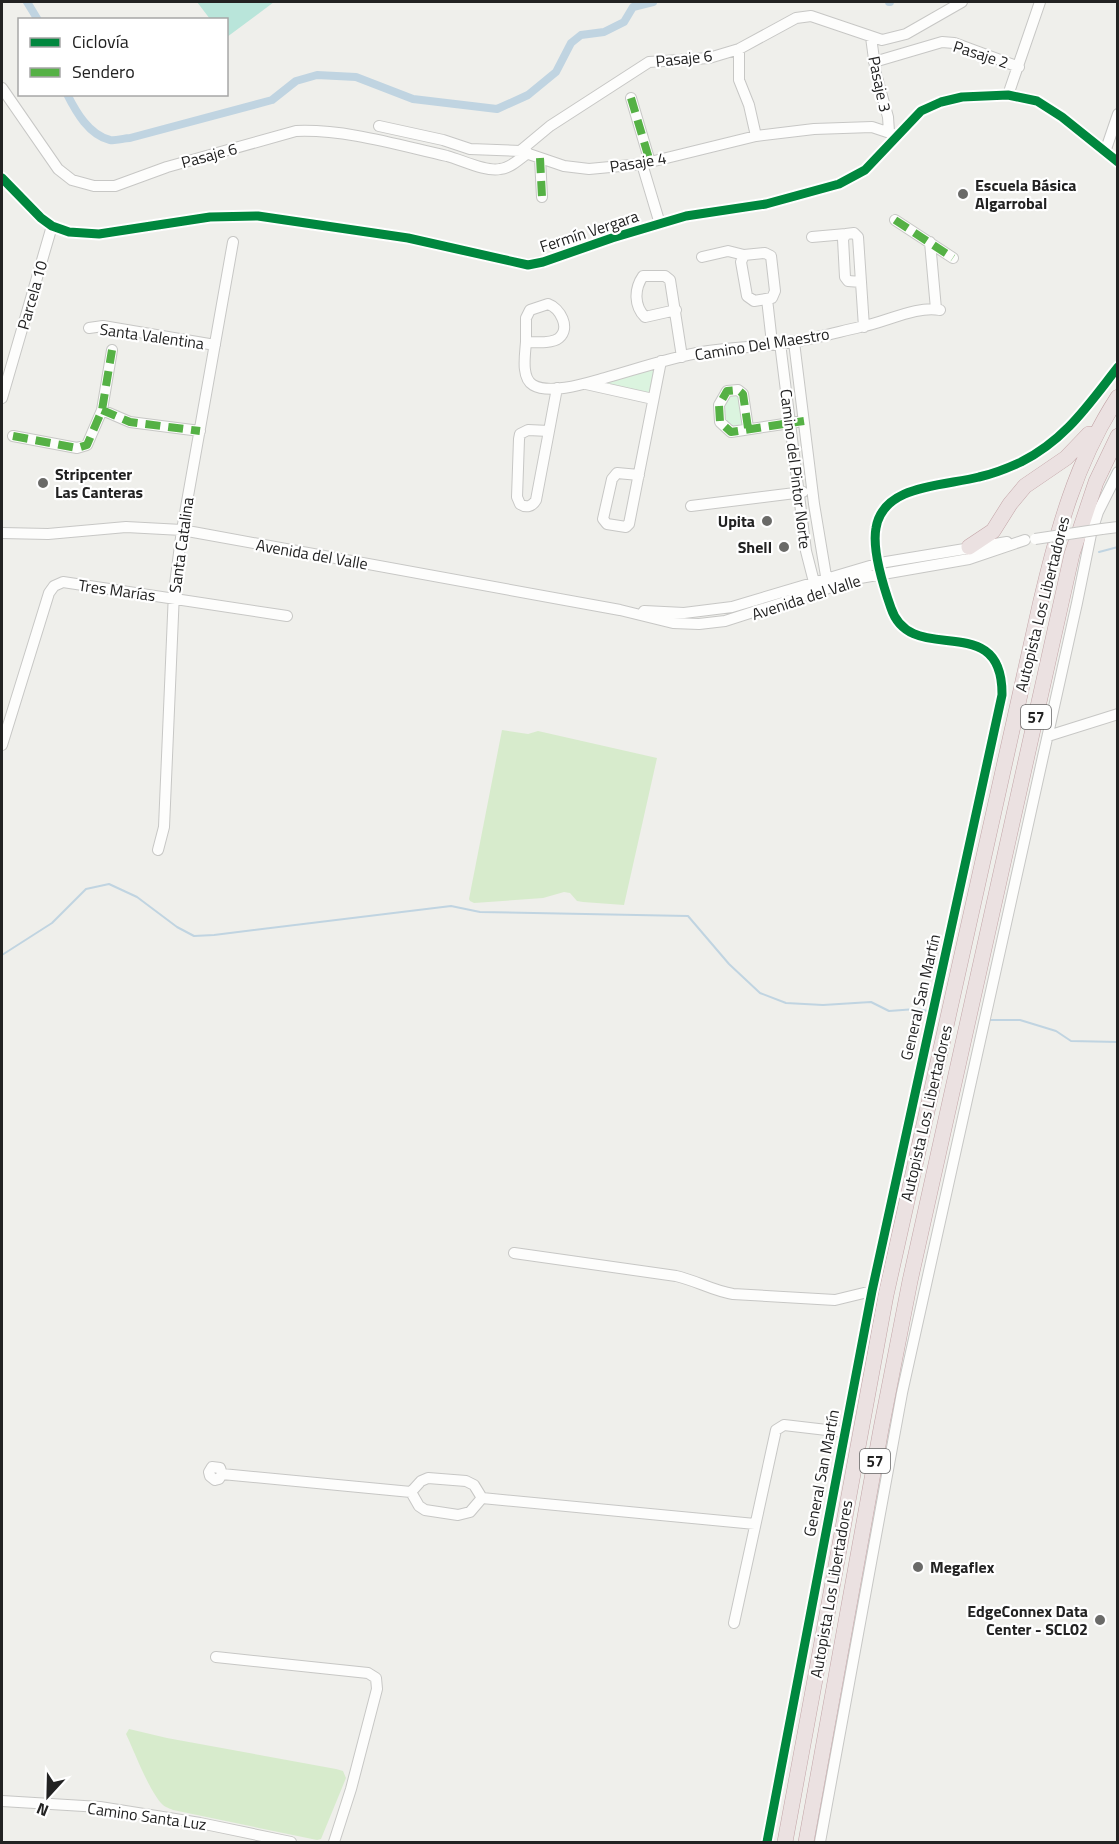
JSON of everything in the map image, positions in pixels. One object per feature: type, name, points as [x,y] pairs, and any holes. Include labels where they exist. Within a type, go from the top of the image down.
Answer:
[{"type":"highway","points":[[969,547],[993,531],[1025,486],[1074,452],[1117,398]]},
{"type":"highway","name":"Autopista Los Libertadores","points":[[785,1842],[877,1340],[1035,623],[1059,525],[1081,466],[1117,398]]},
{"type":"highway","name":"Autopista Los Libertadores","points":[[806,1842],[892,1369],[1070,562],[1092,490],[1118,436]]},
{"type":"street","name":"Pasaje 6","points":[[2,88],[57,169],[72,180],[94,186],[115,186],[167,167],[296,131],[314,130],[365,138],[494,170],[507,168],[550,126],[649,62],[709,58],[739,49],[796,18],[811,16],[882,40],[906,34],[962,2]]},
{"type":"street","points":[[1008,96],[1040,2]]},
{"type":"street","name":"Pasaje 3","points":[[871,37],[873,62],[893,134]]},
{"type":"street","name":"Pasaje 2","points":[[873,62],[942,42],[954,43],[1019,67]]},
{"type":"street","points":[[739,49],[740,80],[756,136]]},
{"type":"street","name":"Fermín Vergara","points":[[2,178],[36,214],[52,226],[69,232],[99,234],[210,217],[258,216],[408,238],[528,265],[699,213],[766,204],[839,184],[865,170],[893,134],[921,111],[941,102],[972,95],[1008,96],[1037,101],[1046,105],[1118,162]]},
{"type":"street","points":[[631,98],[660,224]]},
{"type":"street","points":[[1105,152],[1118,114]]},
{"type":"street","points":[[379,126],[443,140],[470,149],[524,152]]},
{"type":"street","name":"Pasaje 4","points":[[524,152],[564,166],[589,169],[646,163],[756,136],[814,129],[860,127],[893,134]]},
{"type":"street","points":[[540,158],[542,196]]},
{"type":"street","points":[[895,220],[952,258]]},
{"type":"street","name":"Parcela 10","points":[[2,398],[52,226]]},
{"type":"street","points":[[812,237],[854,233],[858,237],[864,327]]},
{"type":"street","points":[[846,234],[843,239],[845,277],[848,281],[861,282]]},
{"type":"street","name":"Santa Catalina","points":[[159,850],[164,827],[174,598],[182,530],[233,242]]},
{"type":"street","name":"Camino Del Maestro","points":[[526,342],[526,376],[531,384],[541,388],[557,388],[585,384],[661,361],[794,342],[864,327],[923,309],[938,309],[930,242]]},
{"type":"street","points":[[702,257],[728,251],[744,255],[741,262],[747,296],[754,301],[767,299]]},
{"type":"street","name":"Camino del Pintor Norte","points":[[744,255],[765,253],[771,256],[775,291],[772,298],[767,299],[790,423],[806,551],[815,593]]},
{"type":"street","points":[[676,310],[645,317],[640,312],[636,288],[643,276],[665,276],[670,280],[676,310],[682,357]]},
{"type":"street","name":"Santa Valentina","points":[[89,328],[103,326],[215,345]]},
{"type":"street","name":"Camino del Pintor Norte","points":[[794,342],[827,583]]},
{"type":"street","points":[[13,436],[82,448],[90,441],[102,410],[112,350]]},
{"type":"street","points":[[639,475],[617,472],[612,479],[603,519],[607,524],[626,527],[629,524],[639,475],[653,399],[661,361]]},
{"type":"street","name":"General San Martín","points":[[767,1842],[872,1291],[1000,708],[1002,680],[994,661],[977,646],[958,641],[924,638],[903,627],[892,610],[882,575],[875,530],[882,512],[892,501],[914,491],[993,473],[1035,454],[1077,420],[1118,367]]},
{"type":"street","name":"Camino Del Maestro","points":[[585,384],[653,399]]},
{"type":"street","points":[[549,431],[528,430],[520,434],[517,497],[524,507],[532,505],[536,500],[549,431],[557,388]]},
{"type":"street","points":[[102,410],[135,423],[200,431]]},
{"type":"street","points":[[748,429],[804,421]]},
{"type":"street","points":[[820,1842],[896,1428],[988,1004],[1091,534],[1098,512],[1118,472]]},
{"type":"street","points":[[692,506],[813,491]]},
{"type":"street","name":"Avenida del Valle","points":[[2,533],[48,534],[126,526],[182,530],[620,610],[673,623],[712,623],[738,618],[815,593],[827,583],[880,563],[969,547],[1118,527]]},
{"type":"street","name":"Avenida del Valle","points":[[620,610],[670,613],[719,610],[760,600],[814,581],[827,583],[969,559],[1030,540]]},
{"type":"street","name":"Tres Marías","points":[[2,746],[49,593],[54,586],[63,582],[287,616]]},
{"type":"street","points":[[1048,735],[1118,714]]},
{"type":"street","points":[[514,1253],[676,1276],[733,1294],[840,1300],[872,1291]]},
{"type":"street","points":[[734,1623],[774,1433],[784,1425],[844,1432]]},
{"type":"street","points":[[222,1474],[411,1492],[425,1479],[448,1479],[472,1483],[477,1487],[482,1498]]},
{"type":"street","points":[[411,1492],[416,1502],[425,1510],[458,1515],[470,1512],[482,1498]]},
{"type":"street","points":[[482,1498],[755,1524]]},
{"type":"street","points":[[216,1657],[368,1673],[376,1678],[378,1689],[359,1762],[333,1842]]},
{"type":"street","name":"Camino Santa Luz","points":[[2,1801],[74,1807],[94,1806],[200,1823],[291,1842]]},
{"type":"green space","points":[[197,2],[274,2],[228,36],[228,18],[209,18]]},
{"type":"green space","points":[[657,367],[651,395],[600,383]]},
{"type":"green space","points":[[741,395],[744,424],[738,427],[725,425],[722,402],[726,396]]},
{"type":"green space","points":[[502,730],[528,734],[538,731],[657,758],[624,905],[577,901],[570,893],[564,892],[543,898],[474,903],[470,901]]},
{"type":"green space","points":[[129,1729],[336,1769],[343,1771],[346,1778],[321,1839],[317,1840],[173,1810],[162,1804],[151,1789],[126,1734]]},
{"type":"waterway","points":[[27,2],[37,18]]},
{"type":"waterway","points":[[68,96],[90,128],[110,140],[130,138],[272,100],[296,81],[317,75],[356,77],[413,99],[497,109],[528,95],[556,72],[571,43],[581,35],[604,32],[624,22],[633,7],[653,2]]},
{"type":"waterway","points":[[1099,552],[1118,547]]},
{"type":"waterway","points":[[2,955],[52,923],[86,889],[109,884],[137,897],[177,927],[194,936],[451,906],[480,912],[688,916],[729,964],[760,993],[786,1003],[823,1005],[871,1002],[889,1011],[916,1009],[928,1011]]},
{"type":"waterway","points":[[987,1020],[1020,1020],[1056,1031],[1071,1041],[1118,1042]]},
{"type":"marked path","points":[[631,98],[650,162]]},
{"type":"marked path","points":[[540,158],[542,197]]},
{"type":"marked path","points":[[895,220],[953,258]]},
{"type":"marked path","points":[[13,436],[77,448],[87,445],[102,410],[112,350]]},
{"type":"marked path","points":[[748,428],[743,394],[738,390],[727,391],[719,405],[720,422],[731,432],[804,421]]},
{"type":"marked path","points":[[102,410],[130,422],[200,431]]},
{"type":"cycle path","points":[[2,178],[41,218],[52,226],[69,232],[99,234],[210,217],[258,216],[408,238],[528,265],[686,216],[766,204],[839,184],[865,170],[921,111],[941,102],[962,97],[1008,95],[1037,101],[1062,117],[1118,162]]},
{"type":"cycle path","points":[[767,1842],[872,1291],[1002,695],[998,668],[988,653],[973,645],[917,635],[902,626],[891,608],[882,579],[877,557],[876,528],[881,514],[890,503],[903,495],[917,489],[1006,469],[1037,453],[1064,432],[1118,367]]},
{"type":"place","name":"Escuela Básica Algarrobal","points":[[963,194]]},
{"type":"place","name":"Stripcenter Las Canteras","points":[[43,483]]},
{"type":"place","name":"Upita","points":[[767,521]]},
{"type":"place","name":"Shell","points":[[784,547]]},
{"type":"place","name":"Megaflex","points":[[918,1567]]},
{"type":"place","name":"EdgeConnex Data Center - SCL02","points":[[1100,1620]]}]
